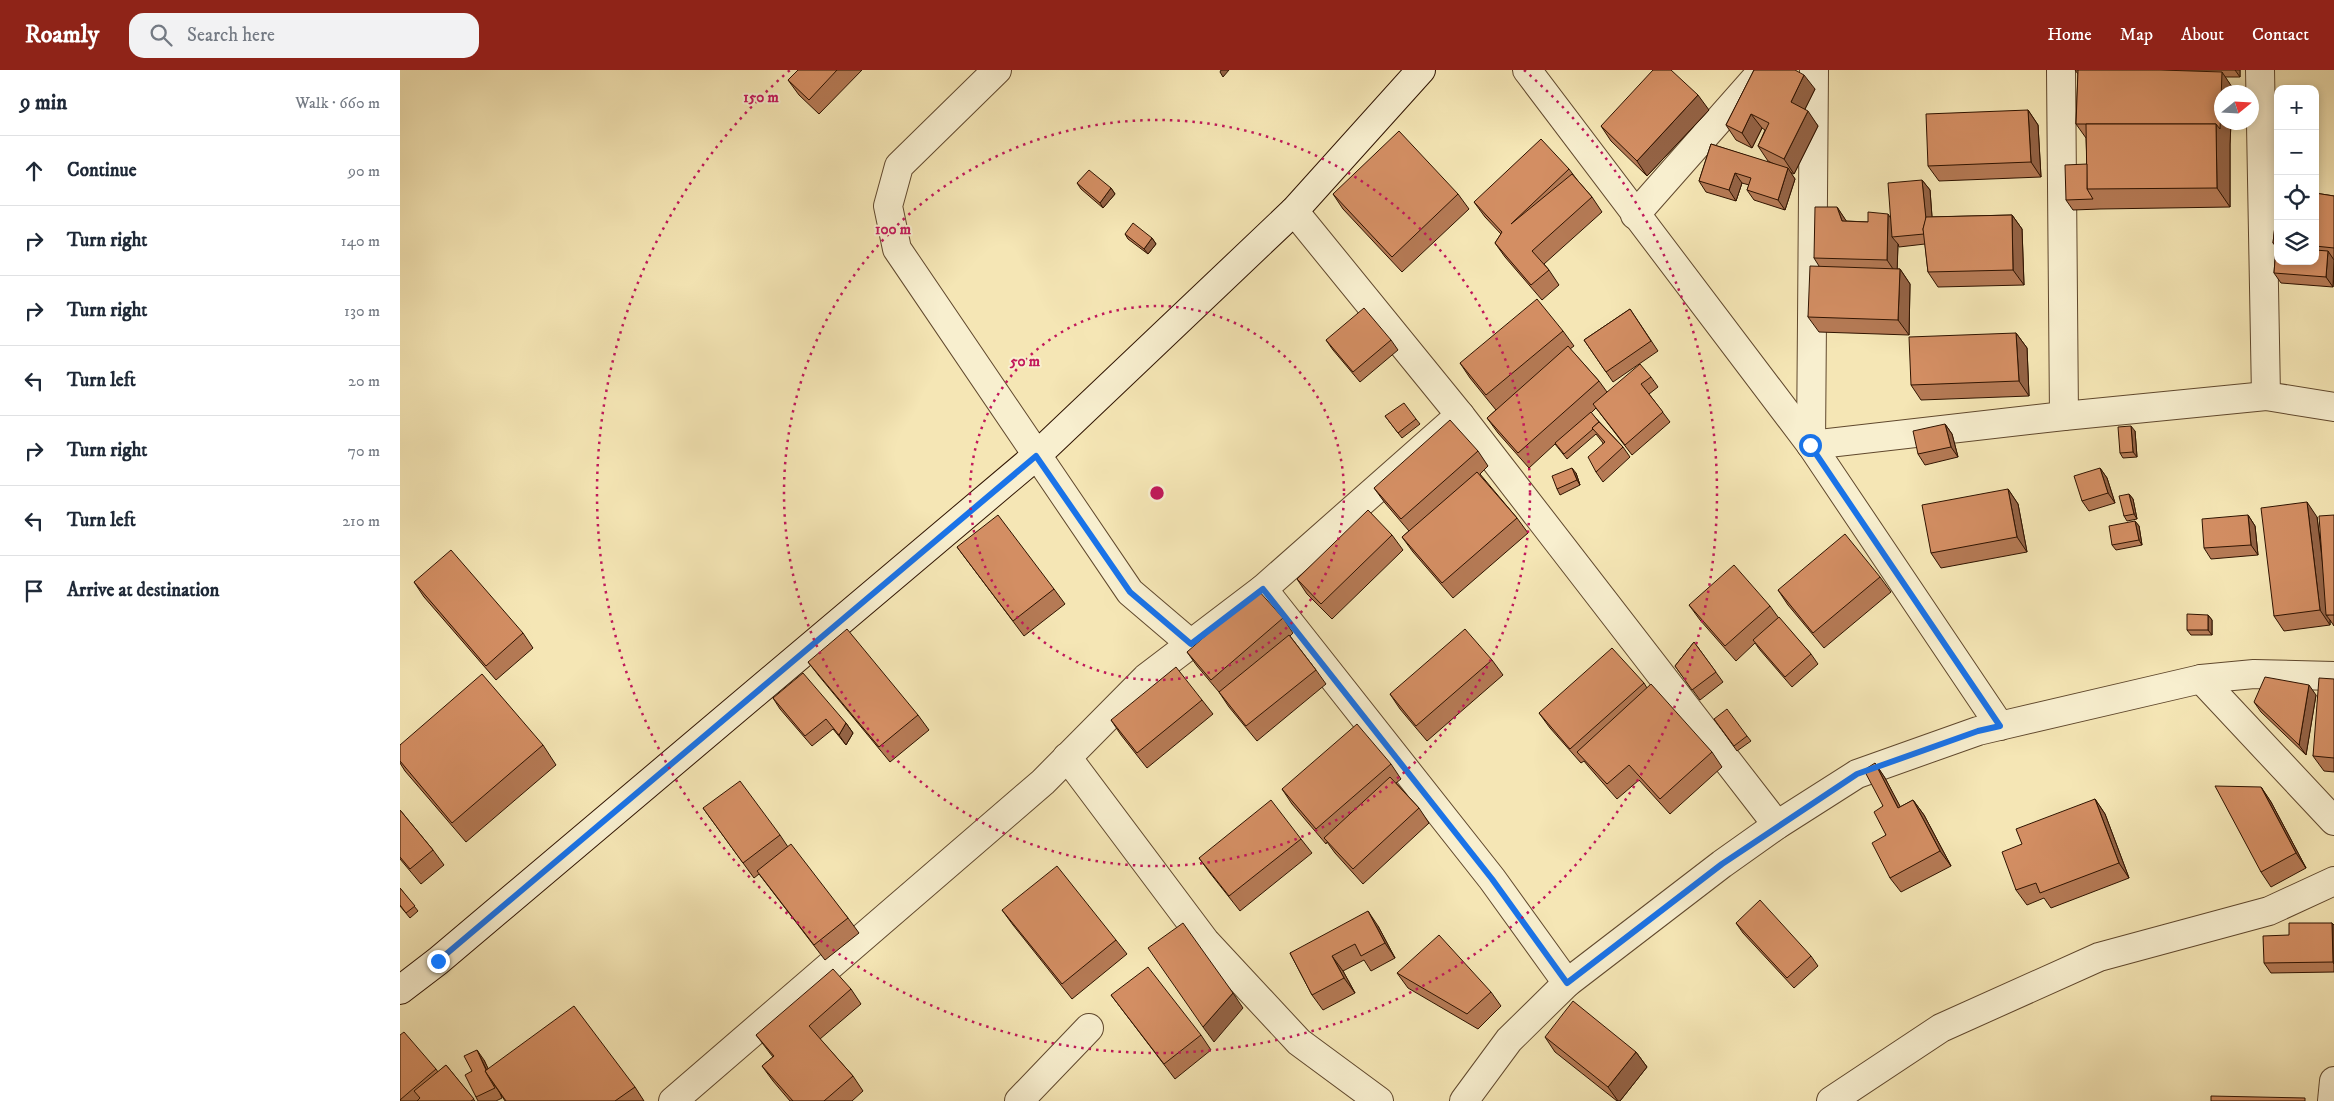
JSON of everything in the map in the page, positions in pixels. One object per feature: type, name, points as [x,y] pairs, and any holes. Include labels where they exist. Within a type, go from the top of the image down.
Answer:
[{"type":"street","points":[[997,70],[899,166],[888,206],[897,249],[1130,592],[1191,644]]},
{"type":"street","points":[[400,990],[438,961],[1036,456],[1294,211],[1421,70]]},
{"type":"street","points":[[1527,70],[1810,445],[2000,726]]},
{"type":"street","points":[[1635,215],[1763,70]]},
{"type":"street","points":[[1810,445],[1814,70]]},
{"type":"street","points":[[2062,70],[2064,416]]},
{"type":"street","points":[[2260,70],[2266,396]]},
{"type":"street","points":[[1294,211],[1460,415],[1777,825]]},
{"type":"street","points":[[1810,445],[2064,416],[2266,396],[2334,407]]},
{"type":"street","points":[[673,1101],[1043,782],[1146,678],[1263,589],[1460,415]]},
{"type":"street","points":[[1263,589],[1492,879],[1567,983]]},
{"type":"street","points":[[1464,1101],[1509,1040],[1567,983],[1722,864],[1777,825],[1857,774],[1978,731],[2201,679],[2254,674],[2334,676]]},
{"type":"street","points":[[2201,679],[2334,821]]},
{"type":"street","points":[[1068,757],[1205,941],[1299,1042],[1379,1101]]},
{"type":"street","points":[[1831,1101],[1940,1028],[2099,957],[2269,911],[2334,880]]},
{"type":"street","points":[[1019,1101],[1089,1028]]},
{"type":"street","points":[[2332,1101],[2334,1081]]},
{"type":"building","points":[[798,70],[837,70],[809,100],[788,80]]},
{"type":"building","points":[[1653,70],[1671,70],[1698,95],[1637,161],[1601,126]]},
{"type":"building","points":[[1754,70],[1795,70],[1804,75],[1791,102],[1808,111],[1784,159],[1758,146],[1769,123],[1751,114],[1742,133],[1726,125]]},
{"type":"building","points":[[2078,70],[2222,72],[2222,85],[2214,85],[2214,124],[2076,124]]},
{"type":"building","points":[[2028,110],[2031,162],[1928,166],[1926,114]]},
{"type":"building","points":[[2086,124],[2214,124],[2214,130],[2216,130],[2217,188],[2087,189]]},
{"type":"building","points":[[1399,131],[1458,194],[1392,257],[1333,194]]},
{"type":"building","points":[[1541,139],[1569,169],[1511,224],[1572,174],[1592,197],[1532,251],[1549,270],[1531,285],[1495,243],[1502,232],[1474,202]]},
{"type":"building","points":[[1711,144],[1788,168],[1778,200],[1747,190],[1751,178],[1735,173],[1729,190],[1699,181]]},
{"type":"building","points":[[2087,164],[2087,189],[2093,199],[2066,200],[2065,165]]},
{"type":"building","points":[[1089,170],[1111,188],[1100,203],[1077,183]]},
{"type":"building","points":[[1922,180],[1926,219],[1923,229],[1924,234],[1892,237],[1888,183]]},
{"type":"building","points":[[2319,194],[2334,196],[2334,248],[2319,246]]},
{"type":"building","points":[[1815,207],[1837,207],[1842,221],[1868,222],[1868,212],[1888,214],[1887,260],[1814,258]]},
{"type":"building","points":[[2012,215],[2013,270],[1928,272],[1923,229],[1926,217]]},
{"type":"building","points":[[1133,223],[1152,238],[1144,249],[1125,234]]},
{"type":"building","points":[[2319,250],[2328,251],[2326,277],[2274,273],[2275,265],[2319,265]]},
{"type":"building","points":[[1810,266],[1900,269],[1898,320],[1808,317]]},
{"type":"building","points":[[1537,299],[1563,331],[1486,395],[1460,363]]},
{"type":"building","points":[[1364,308],[1391,340],[1353,372],[1326,340]]},
{"type":"building","points":[[1630,309],[1651,341],[1606,372],[1584,340]]},
{"type":"building","points":[[2016,333],[2019,381],[1911,385],[1909,337]]},
{"type":"building","points":[[1568,346],[1599,381],[1518,453],[1487,418]]},
{"type":"building","points":[[1640,364],[1651,377],[1641,384],[1663,412],[1625,445],[1593,404]]},
{"type":"building","points":[[1404,403],[1416,419],[1398,433],[1385,416]]},
{"type":"building","points":[[1591,412],[1599,422],[1564,454],[1555,443]]},
{"type":"building","points":[[1450,420],[1478,451],[1401,519],[1374,488]]},
{"type":"building","points":[[1599,422],[1623,447],[1596,472],[1588,457],[1605,442],[1592,428]]},
{"type":"building","points":[[1945,424],[1951,447],[1918,454],[1913,431]]},
{"type":"building","points":[[2131,426],[2133,452],[2120,453],[2118,427]]},
{"type":"building","points":[[1572,468],[1577,480],[1557,489],[1552,476]]},
{"type":"building","points":[[2100,468],[2108,493],[2082,501],[2074,476]]},
{"type":"building","points":[[1477,472],[1517,518],[1442,583],[1402,537]]},
{"type":"building","points":[[2008,489],[2017,537],[1931,553],[1922,505]]},
{"type":"building","points":[[2129,494],[2134,514],[2124,516],[2119,496]]},
{"type":"building","points":[[2307,502],[2320,610],[2274,616],[2261,508]]},
{"type":"building","points":[[1368,510],[1392,535],[1321,604],[1297,579]]},
{"type":"building","points":[[998,515],[1054,589],[1013,621],[957,547]]},
{"type":"building","points":[[2248,515],[2251,545],[2204,548],[2202,519]]},
{"type":"building","points":[[2334,515],[2334,615],[2326,615],[2319,516]]},
{"type":"building","points":[[2135,521],[2139,540],[2112,545],[2109,526]]},
{"type":"building","points":[[1845,534],[1880,577],[1813,633],[1778,590]]},
{"type":"building","points":[[451,550],[523,633],[486,666],[414,582]]},
{"type":"building","points":[[1734,565],[1770,606],[1725,646],[1689,605]]},
{"type":"building","points":[[1258,590],[1283,618],[1211,680],[1187,652]]},
{"type":"building","points":[[2187,614],[2208,615],[2208,630],[2187,630]]},
{"type":"building","points":[[1779,617],[1811,654],[1785,677],[1753,640]]},
{"type":"building","points":[[847,629],[918,715],[879,747],[808,662]]},
{"type":"building","points":[[1465,629],[1492,660],[1416,726],[1390,694]]},
{"type":"building","points":[[1289,635],[1316,670],[1246,726],[1219,692]]},
{"type":"building","points":[[1694,642],[1716,672],[1692,690],[1675,666]]},
{"type":"building","points":[[1612,648],[1644,683],[1570,749],[1539,713]]},
{"type":"building","points":[[1176,667],[1202,700],[1137,753],[1111,720]]},
{"type":"building","points":[[803,673],[846,723],[839,735],[826,719],[805,736],[773,698]]},
{"type":"building","points":[[482,674],[543,745],[452,823],[400,761],[400,745]]},
{"type":"building","points":[[2265,677],[2309,685],[2299,745],[2254,702]]},
{"type":"building","points":[[2319,678],[2334,679],[2334,758],[2313,756]]},
{"type":"building","points":[[1651,684],[1712,752],[1660,799],[1629,765],[1607,784],[1577,752]]},
{"type":"building","points":[[1727,709],[1747,736],[1734,746],[1714,719]]},
{"type":"building","points":[[1357,724],[1391,764],[1316,829],[1282,789]]},
{"type":"building","points":[[1875,763],[1898,808],[1913,800],[1940,851],[1890,878],[1872,843],[1886,835],[1874,812],[1883,806],[1864,770]]},
{"type":"building","points":[[1390,777],[1419,808],[1353,869],[1324,838]]},
{"type":"building","points":[[740,781],[780,835],[743,863],[703,808]]},
{"type":"building","points":[[2215,786],[2261,787],[2296,853],[2261,872]]},
{"type":"building","points":[[2095,799],[2119,863],[2040,893],[2036,883],[2016,890],[2002,852],[2022,844],[2016,829]]},
{"type":"building","points":[[1271,800],[1301,839],[1229,896],[1199,858]]},
{"type":"building","points":[[400,810],[433,850],[410,869],[400,857]]},
{"type":"building","points":[[791,844],[848,918],[814,945],[757,871]]},
{"type":"building","points":[[1057,866],[1116,940],[1062,984],[1002,910]]},
{"type":"building","points":[[400,888],[415,906],[406,913],[400,905]]},
{"type":"building","points":[[1760,900],[1811,956],[1787,978],[1736,923]]},
{"type":"building","points":[[1368,911],[1385,943],[1361,956],[1355,944],[1332,956],[1344,978],[1312,995],[1290,953]]},
{"type":"building","points":[[1183,923],[1233,993],[1203,1027],[1148,948]]},
{"type":"building","points":[[2289,923],[2332,923],[2333,962],[2264,963],[2263,936],[2289,935]]},
{"type":"building","points":[[1439,935],[1491,992],[1467,1014],[1397,973]]},
{"type":"building","points":[[1148,967],[1201,1035],[1164,1064],[1111,995]]},
{"type":"building","points":[[833,969],[851,989],[809,1026],[853,1076],[824,1101],[793,1101],[762,1066],[774,1056],[756,1035]]},
{"type":"building","points":[[1573,1001],[1636,1052],[1608,1087],[1545,1037]]},
{"type":"building","points":[[574,1006],[635,1087],[615,1101],[506,1101],[485,1071]]},
{"type":"building","points":[[404,1032],[436,1069],[400,1100],[400,1035]]},
{"type":"building","points":[[477,1050],[485,1071],[495,1088],[476,1097],[465,1075],[472,1071],[464,1056]]},
{"type":"building","points":[[446,1065],[474,1099],[471,1101],[417,1101],[420,1098],[414,1091]]},
{"type":"building","points":[[2211,1096],[2305,1098],[2305,1101],[2211,1101]]},
{"type":"route","points":[[438,961],[1036,456],[1130,592],[1191,644],[1263,589],[1492,879],[1567,983],[1722,864],[1777,825],[1857,774],[1978,731],[2000,726],[1810,445]]}]
